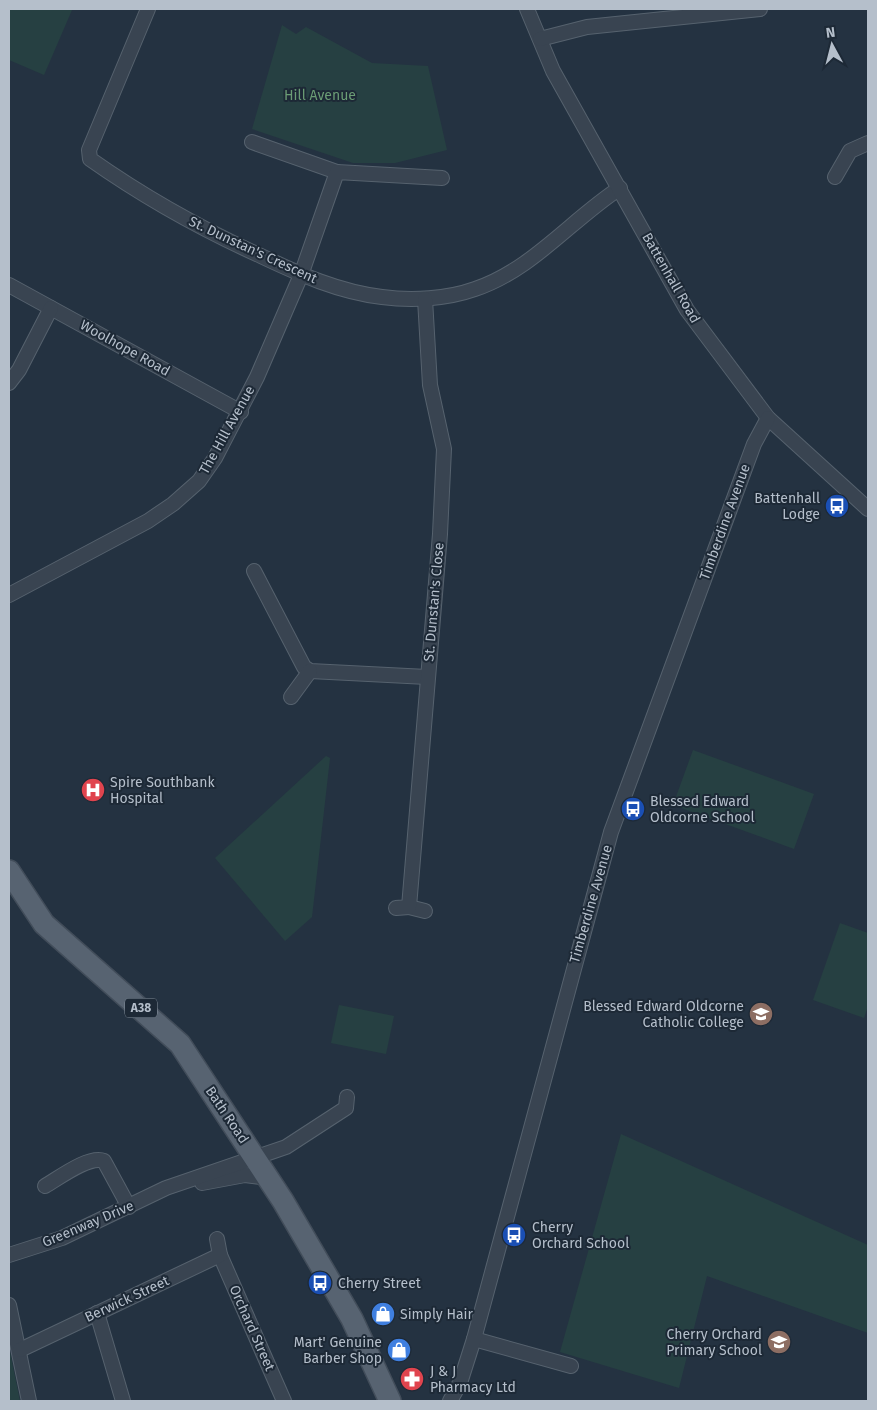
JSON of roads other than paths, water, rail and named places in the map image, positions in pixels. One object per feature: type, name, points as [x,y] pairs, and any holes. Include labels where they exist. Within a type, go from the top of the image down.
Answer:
[{"type":"main road","name":"Bath Road","points":[[9,871],[44,924],[180,1044],[269,1178],[352,1319],[390,1401]]},
{"type":"street","name":"St. Dunstan's Crescent","points":[[148,9],[89,150],[90,159],[163,207],[229,242],[301,275],[348,290],[382,298],[425,299],[476,289],[523,264],[598,202],[620,188]]},
{"type":"street","name":"Battenhall Road","points":[[527,9],[553,71],[687,310],[768,418],[868,509]]},
{"type":"street","points":[[540,40],[588,27],[760,9]]},
{"type":"street","points":[[252,142],[337,172],[442,178]]},
{"type":"street","points":[[835,177],[850,151],[868,143]]},
{"type":"street","name":"The Hill Avenue","points":[[9,596],[148,521],[173,504],[199,481],[215,458],[241,412],[301,275],[337,172]]},
{"type":"street","name":"Woolhope Road","points":[[9,285],[241,412]]},
{"type":"street","name":"St. Dunstan's Close","points":[[425,299],[430,385],[444,449],[440,534],[403,907],[425,911]]},
{"type":"street","points":[[9,383],[19,370],[51,308]]},
{"type":"street","name":"Timberdine Avenue","points":[[450,1401],[460,1383],[474,1339],[611,832],[754,444],[768,418]]},
{"type":"street","points":[[254,571],[304,667],[310,671],[427,677]]},
{"type":"street","points":[[291,697],[310,671]]},
{"type":"street","points":[[257,1159],[289,1146],[346,1108],[347,1097]]},
{"type":"street","points":[[45,1186],[89,1161],[98,1159],[104,1161],[129,1207]]},
{"type":"street","name":"Greenway Drive","points":[[9,1255],[62,1238],[166,1188],[257,1159]]},
{"type":"street","name":"Greenway Drive","points":[[166,1188],[245,1175],[269,1178]]},
{"type":"street","points":[[217,1239],[220,1255]]},
{"type":"street","name":"Berwick Street","points":[[20,1350],[220,1255]]},
{"type":"street","name":"Orchard Street","points":[[220,1255],[284,1401]]},
{"type":"street","points":[[9,1304],[29,1401]]},
{"type":"street","points":[[97,1313],[123,1401]]},
{"type":"street","points":[[474,1339],[571,1366]]},
{"type":"place","name":"Battenhall Lodge","points":[[837,506]]},
{"type":"place","name":"Spire Southbank Hospital","points":[[93,790]]},
{"type":"place","name":"Blessed Edward Oldcorne School","points":[[633,809]]},
{"type":"place","name":"Blessed Edward Oldcorne Catholic College","points":[[761,1014]]},
{"type":"place","name":"Cherry Orchard School","points":[[514,1235]]},
{"type":"place","name":"Cherry Street","points":[[320,1283]]},
{"type":"place","name":"Simply Hair","points":[[383,1314]]},
{"type":"place","name":"Cherry Orchard Primary School","points":[[779,1342]]},
{"type":"place","name":"Mart' Genuine Barber Shop","points":[[399,1350]]},
{"type":"place","name":"J & J Pharmacy Ltd","points":[[412,1379]]},
{"type":"park label","name":"Hill Avenue","points":[[320,95]]}]
